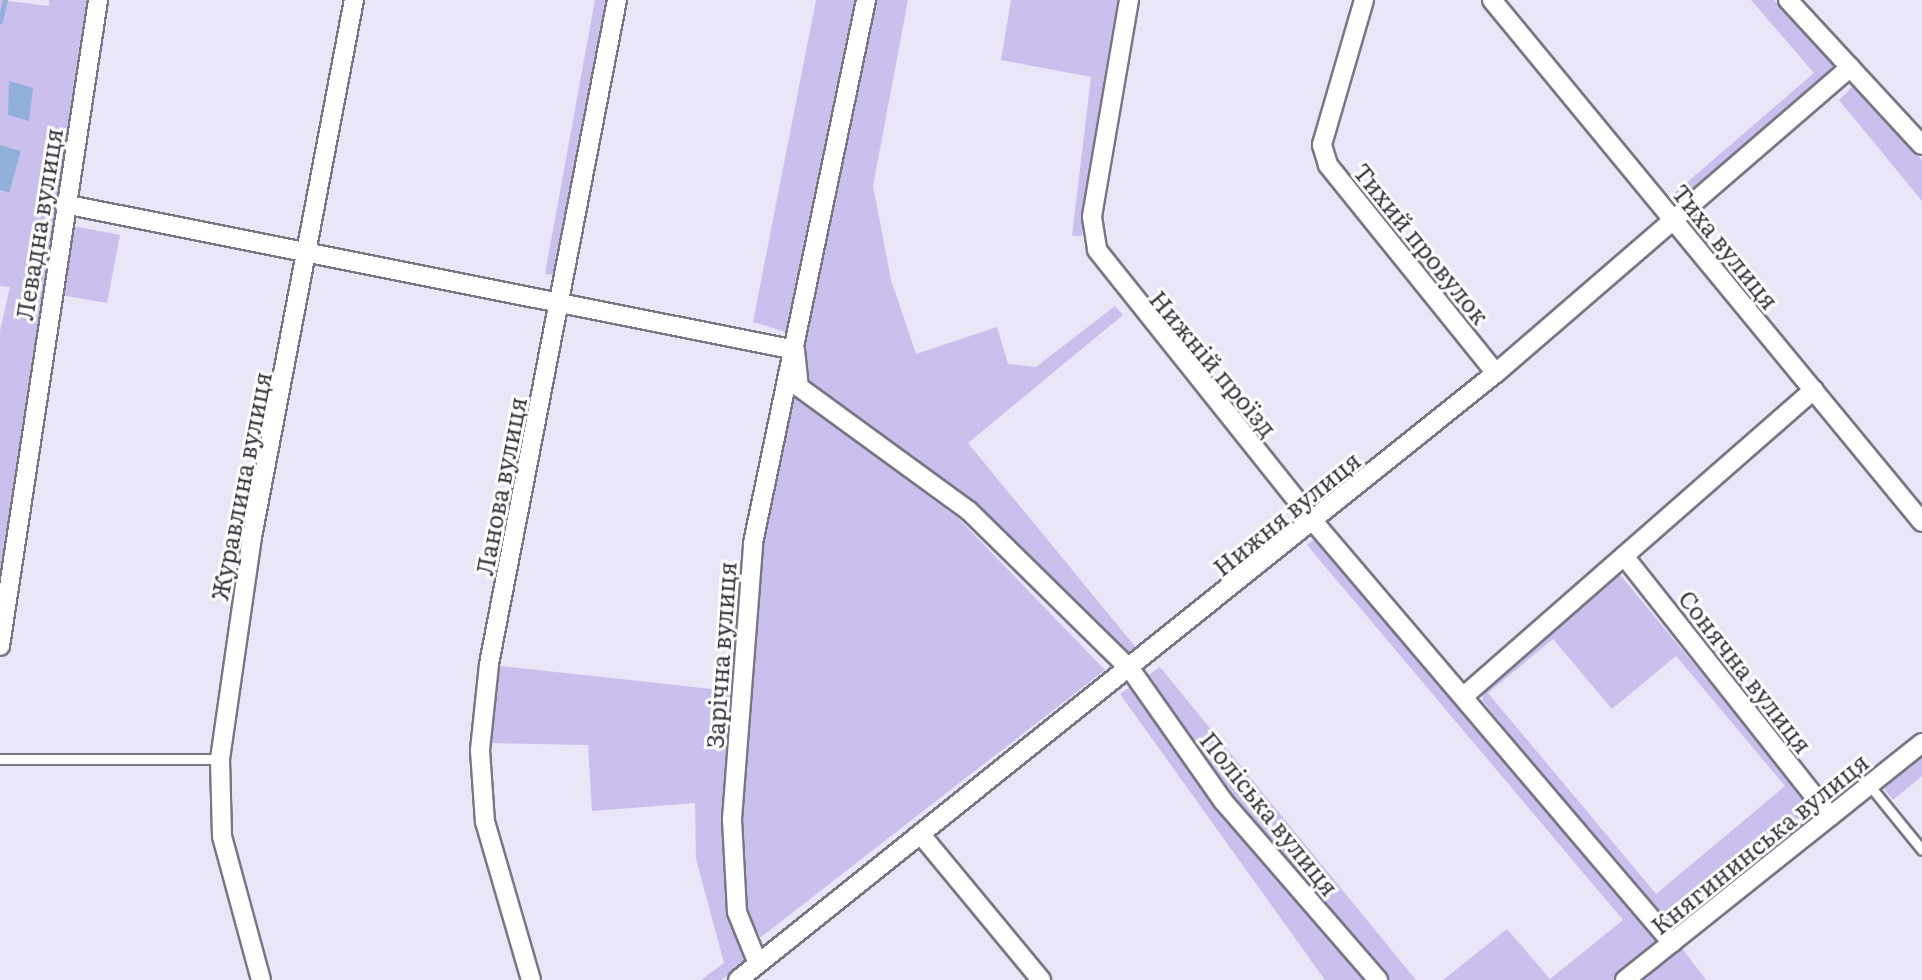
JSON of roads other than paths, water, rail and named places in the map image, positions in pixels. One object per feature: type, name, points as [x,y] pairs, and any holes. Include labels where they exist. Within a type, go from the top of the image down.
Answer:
[{"type":"street","name":"Левадна вулиця","points":[[0,646],[64,204],[98,0]]},
{"type":"street","name":"Журавлина вулиця","points":[[261,980],[222,836],[220,759],[252,537],[310,252],[354,0]]},
{"type":"street","name":"Ланова вулиця","points":[[531,980],[485,822],[480,750],[489,664],[617,0]]},
{"type":"street","name":"Зарічна вулиця","points":[[758,964],[737,912],[732,819],[753,543],[866,0]]},
{"type":"street","name":"Нижній проїзд","points":[[1129,0],[1092,217],[1097,250],[1313,521],[1672,943]]},
{"type":"street","name":"Тихий провулок","points":[[1364,0],[1322,145],[1328,165],[1496,373]]},
{"type":"street","name":"Тиха вулиця","points":[[1492,0],[1922,522]]},
{"type":"street","points":[[1788,0],[1922,145]]},
{"type":"street","name":"Нижня вулиця","points":[[741,979],[1131,670],[1496,373],[1850,67]]},
{"type":"street","points":[[64,204],[561,300],[795,350]]},
{"type":"street","name":"Зарічна вулиця","points":[[795,350],[799,387],[969,511],[1131,670]]},
{"type":"street","points":[[1464,696],[1814,390]]},
{"type":"street","name":"Сонячна вулиця","points":[[1624,556],[1830,816]]},
{"type":"street","name":"Поліська вулиця","points":[[1131,670],[1223,801],[1378,980]]},
{"type":"street","name":"Княгининська вулиця","points":[[1625,980],[1922,743]]},
{"type":"street","points":[[922,836],[1041,980]]},
{"type":"lane","points":[[0,759],[220,759]]},
{"type":"lane","points":[[1870,786],[1922,850]]},
{"type":"water","points":[[9,81],[33,88],[29,121],[8,115]]},
{"type":"water","points":[[0,145],[21,151],[9,193],[0,190]]},
{"type":"waterway","points":[[0,21],[5,0]]}]
